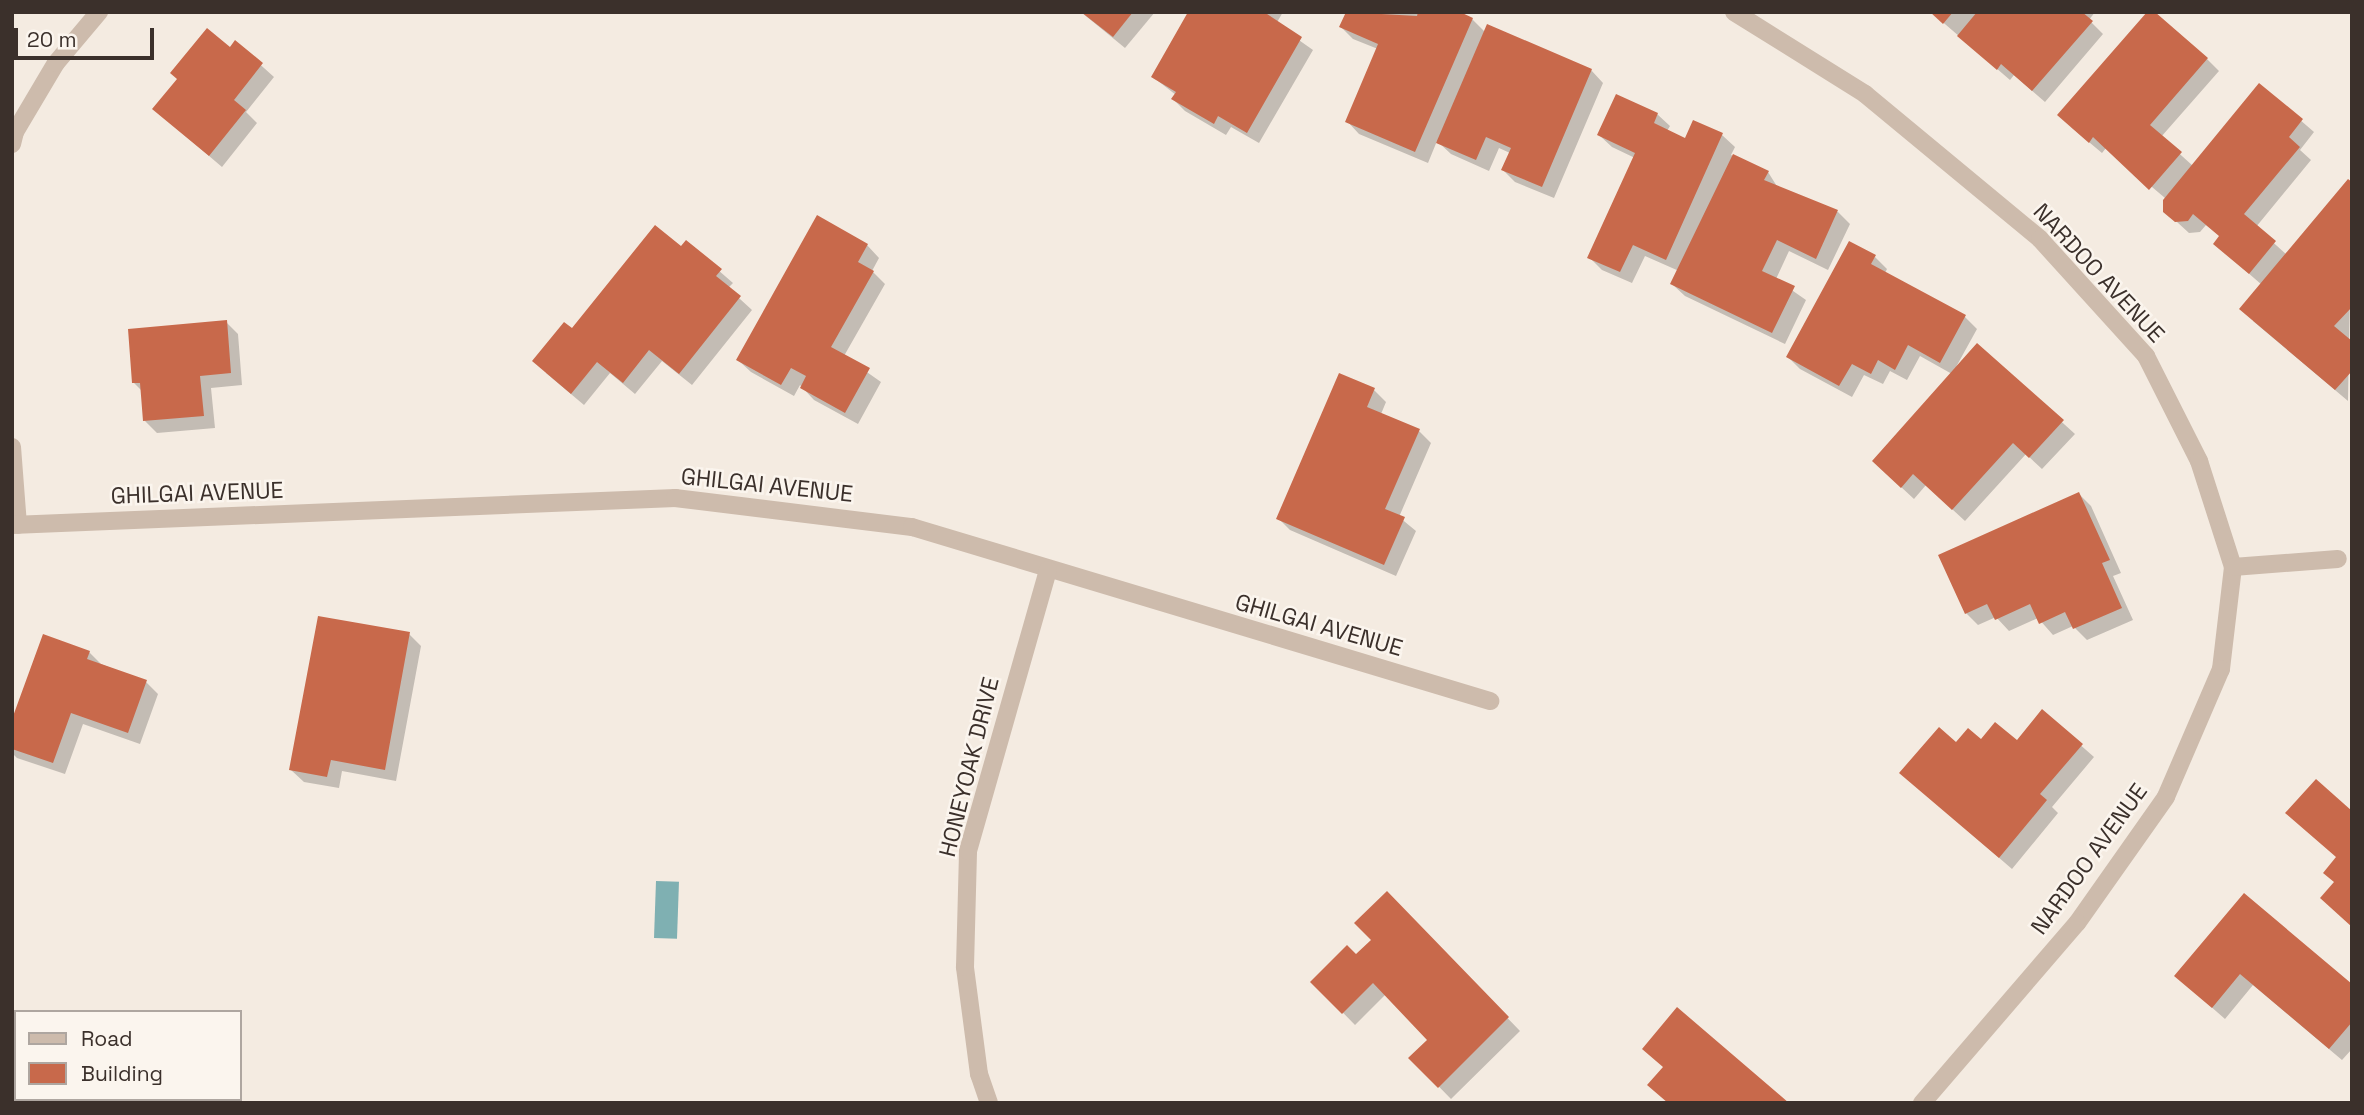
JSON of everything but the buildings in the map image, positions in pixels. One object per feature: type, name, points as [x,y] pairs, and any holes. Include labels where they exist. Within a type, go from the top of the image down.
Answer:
[{"type":"street","points":[[12,144],[15,132],[56,63],[99,12]]},
{"type":"street","name":"NARDOO AVENUE","points":[[1734,12],[1865,94],[2040,239],[2146,356],[2199,461],[2232,567],[2221,669],[2166,797],[2077,923],[1922,1103]]},
{"type":"street","points":[[12,447],[15,525]]},
{"type":"street","name":"GHILGAI AVENUE","points":[[15,525],[676,498],[912,527],[1490,701]]},
{"type":"street","points":[[2232,567],[2338,559]]},
{"type":"street","name":"HONEYOAK DRIVE","points":[[989,1103],[979,1074],[965,967],[968,851],[1048,570]]},
{"type":"water","points":[[656,881],[679,882],[677,939],[654,938]]}]
